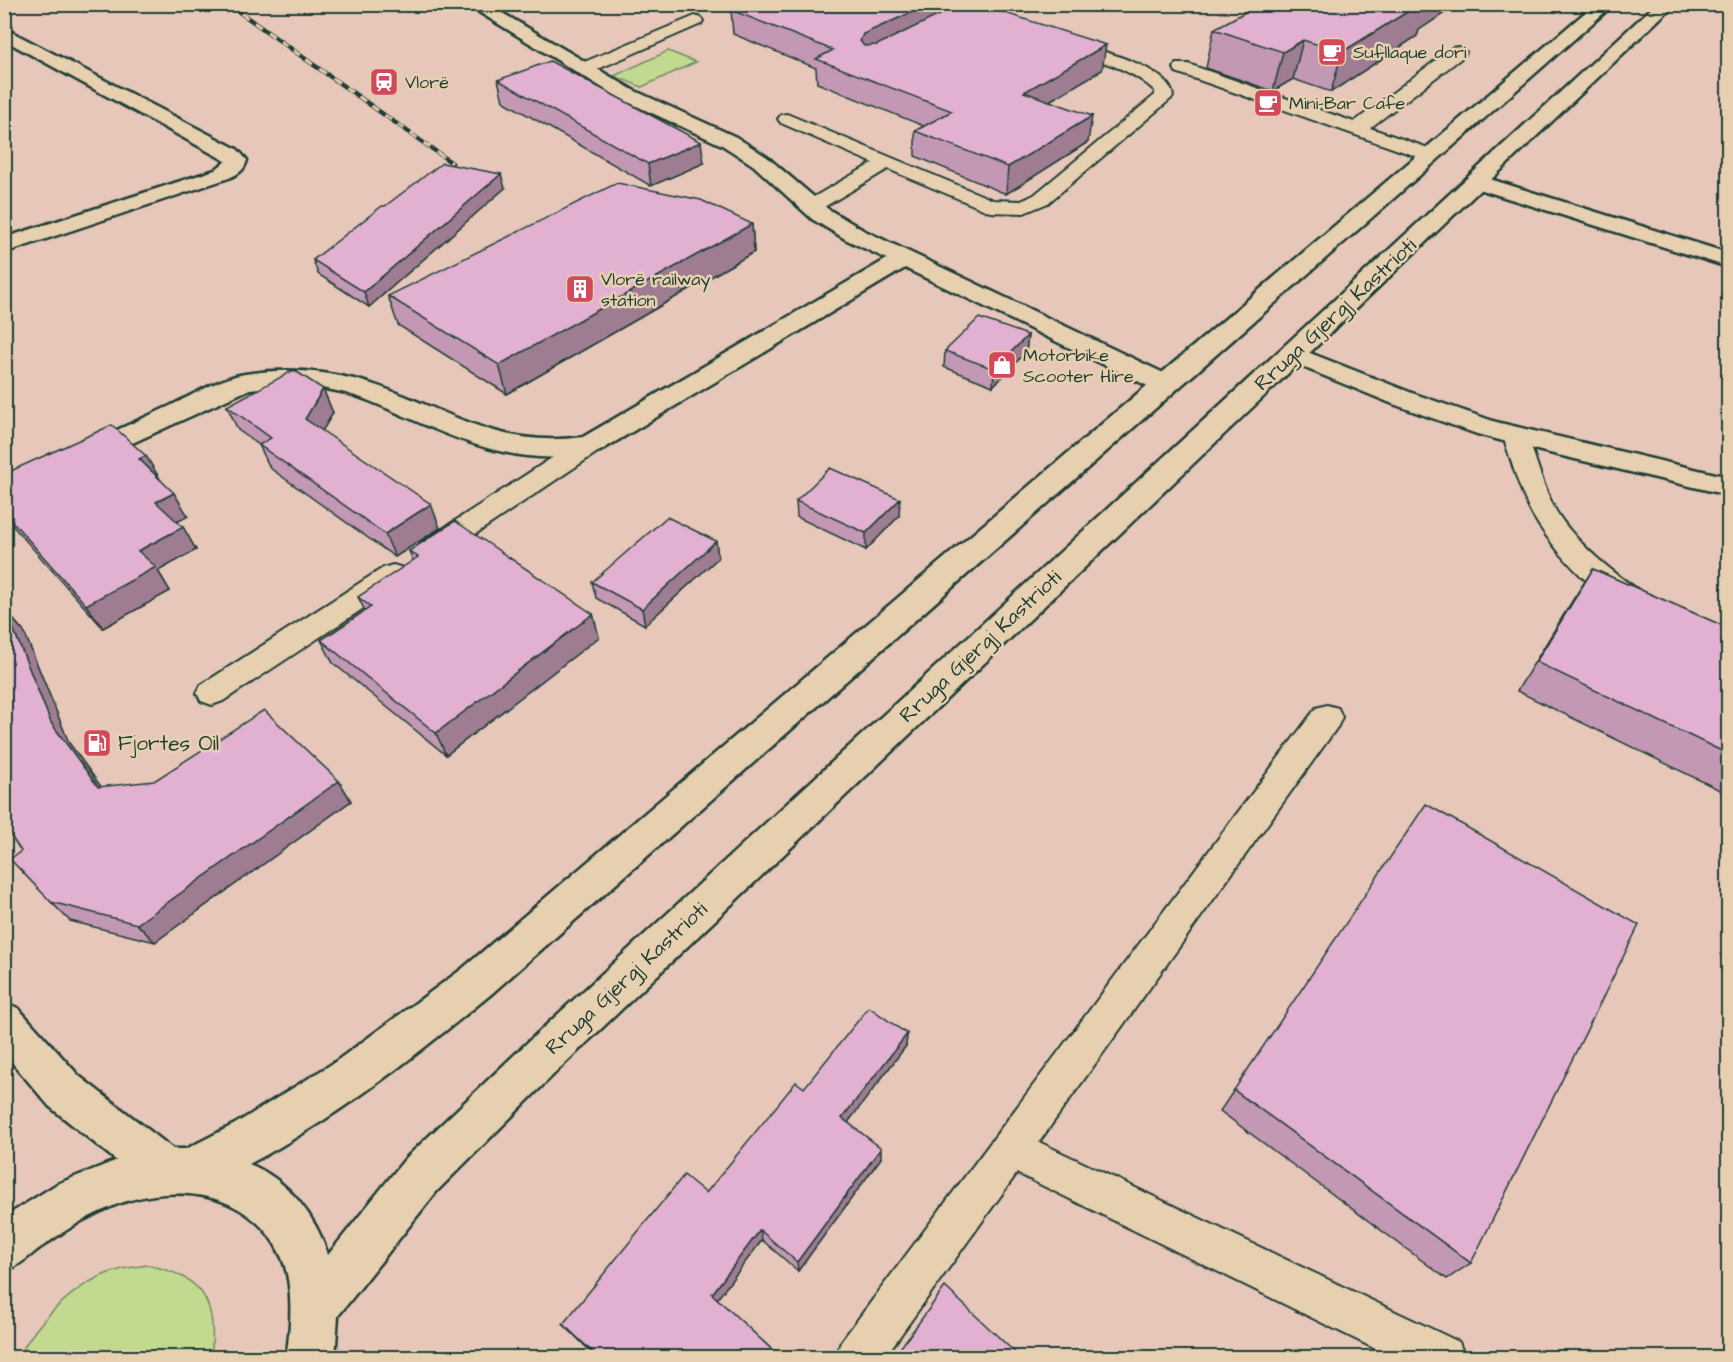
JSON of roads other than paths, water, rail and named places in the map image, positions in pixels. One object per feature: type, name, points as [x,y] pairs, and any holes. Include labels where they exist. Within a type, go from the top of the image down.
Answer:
[{"type":"main road","points":[[474,4],[626,94],[729,141],[760,161],[812,206],[855,235],[1166,384]]},
{"type":"main road","points":[[4,1249],[27,1229],[73,1200],[120,1181],[177,1171],[270,1128],[402,1041],[476,982],[1606,4]]},
{"type":"main road","name":"Rruga Gjergj Kastrioti","points":[[317,1341],[421,1175],[544,1055],[1667,4]]},
{"type":"main road","points":[[4,33],[230,153],[237,160],[235,167],[222,174],[4,246]]},
{"type":"main road","points":[[1477,181],[1728,260]]},
{"type":"main road","points":[[4,493],[244,382],[276,378],[348,385],[453,428],[504,446],[541,452],[572,450],[590,445],[903,259]]},
{"type":"main road","points":[[1292,354],[1405,400],[1515,436],[1728,486]]},
{"type":"main road","points":[[4,1022],[64,1091],[177,1171],[239,1182],[278,1209],[304,1252],[317,1341]]},
{"type":"lane","points":[[583,69],[695,21]]},
{"type":"lane","points":[[787,119],[990,206],[1024,207],[1041,199],[1164,97],[1164,90],[1156,81],[1142,72],[1052,42]]},
{"type":"lane","points":[[1354,130],[1458,52]]},
{"type":"lane","points":[[1182,68],[1430,155]]},
{"type":"lane","points":[[812,206],[888,162]]},
{"type":"lane","points":[[1515,436],[1545,514],[1572,547],[1611,585],[1645,608]]},
{"type":"lane","points":[[212,693],[590,445]]},
{"type":"lane","points":[[856,1358],[1328,717]]},
{"type":"lane","points":[[1010,1149],[1443,1358]]},
{"type":"railway","points":[[228,4],[452,163]]},
{"type":"place","name":"Sufllaque dori","points":[[1332,52]]},
{"type":"place","name":"Vlorë","points":[[384,82]]},
{"type":"place","name":"Mini-Bar Cafe","points":[[1268,103]]},
{"type":"place","name":"Vlorë railway station","points":[[580,289]]},
{"type":"place","name":"Motorbike Scooter Hire","points":[[1002,365]]},
{"type":"place","name":"Fjortes Oil","points":[[97,743]]}]
